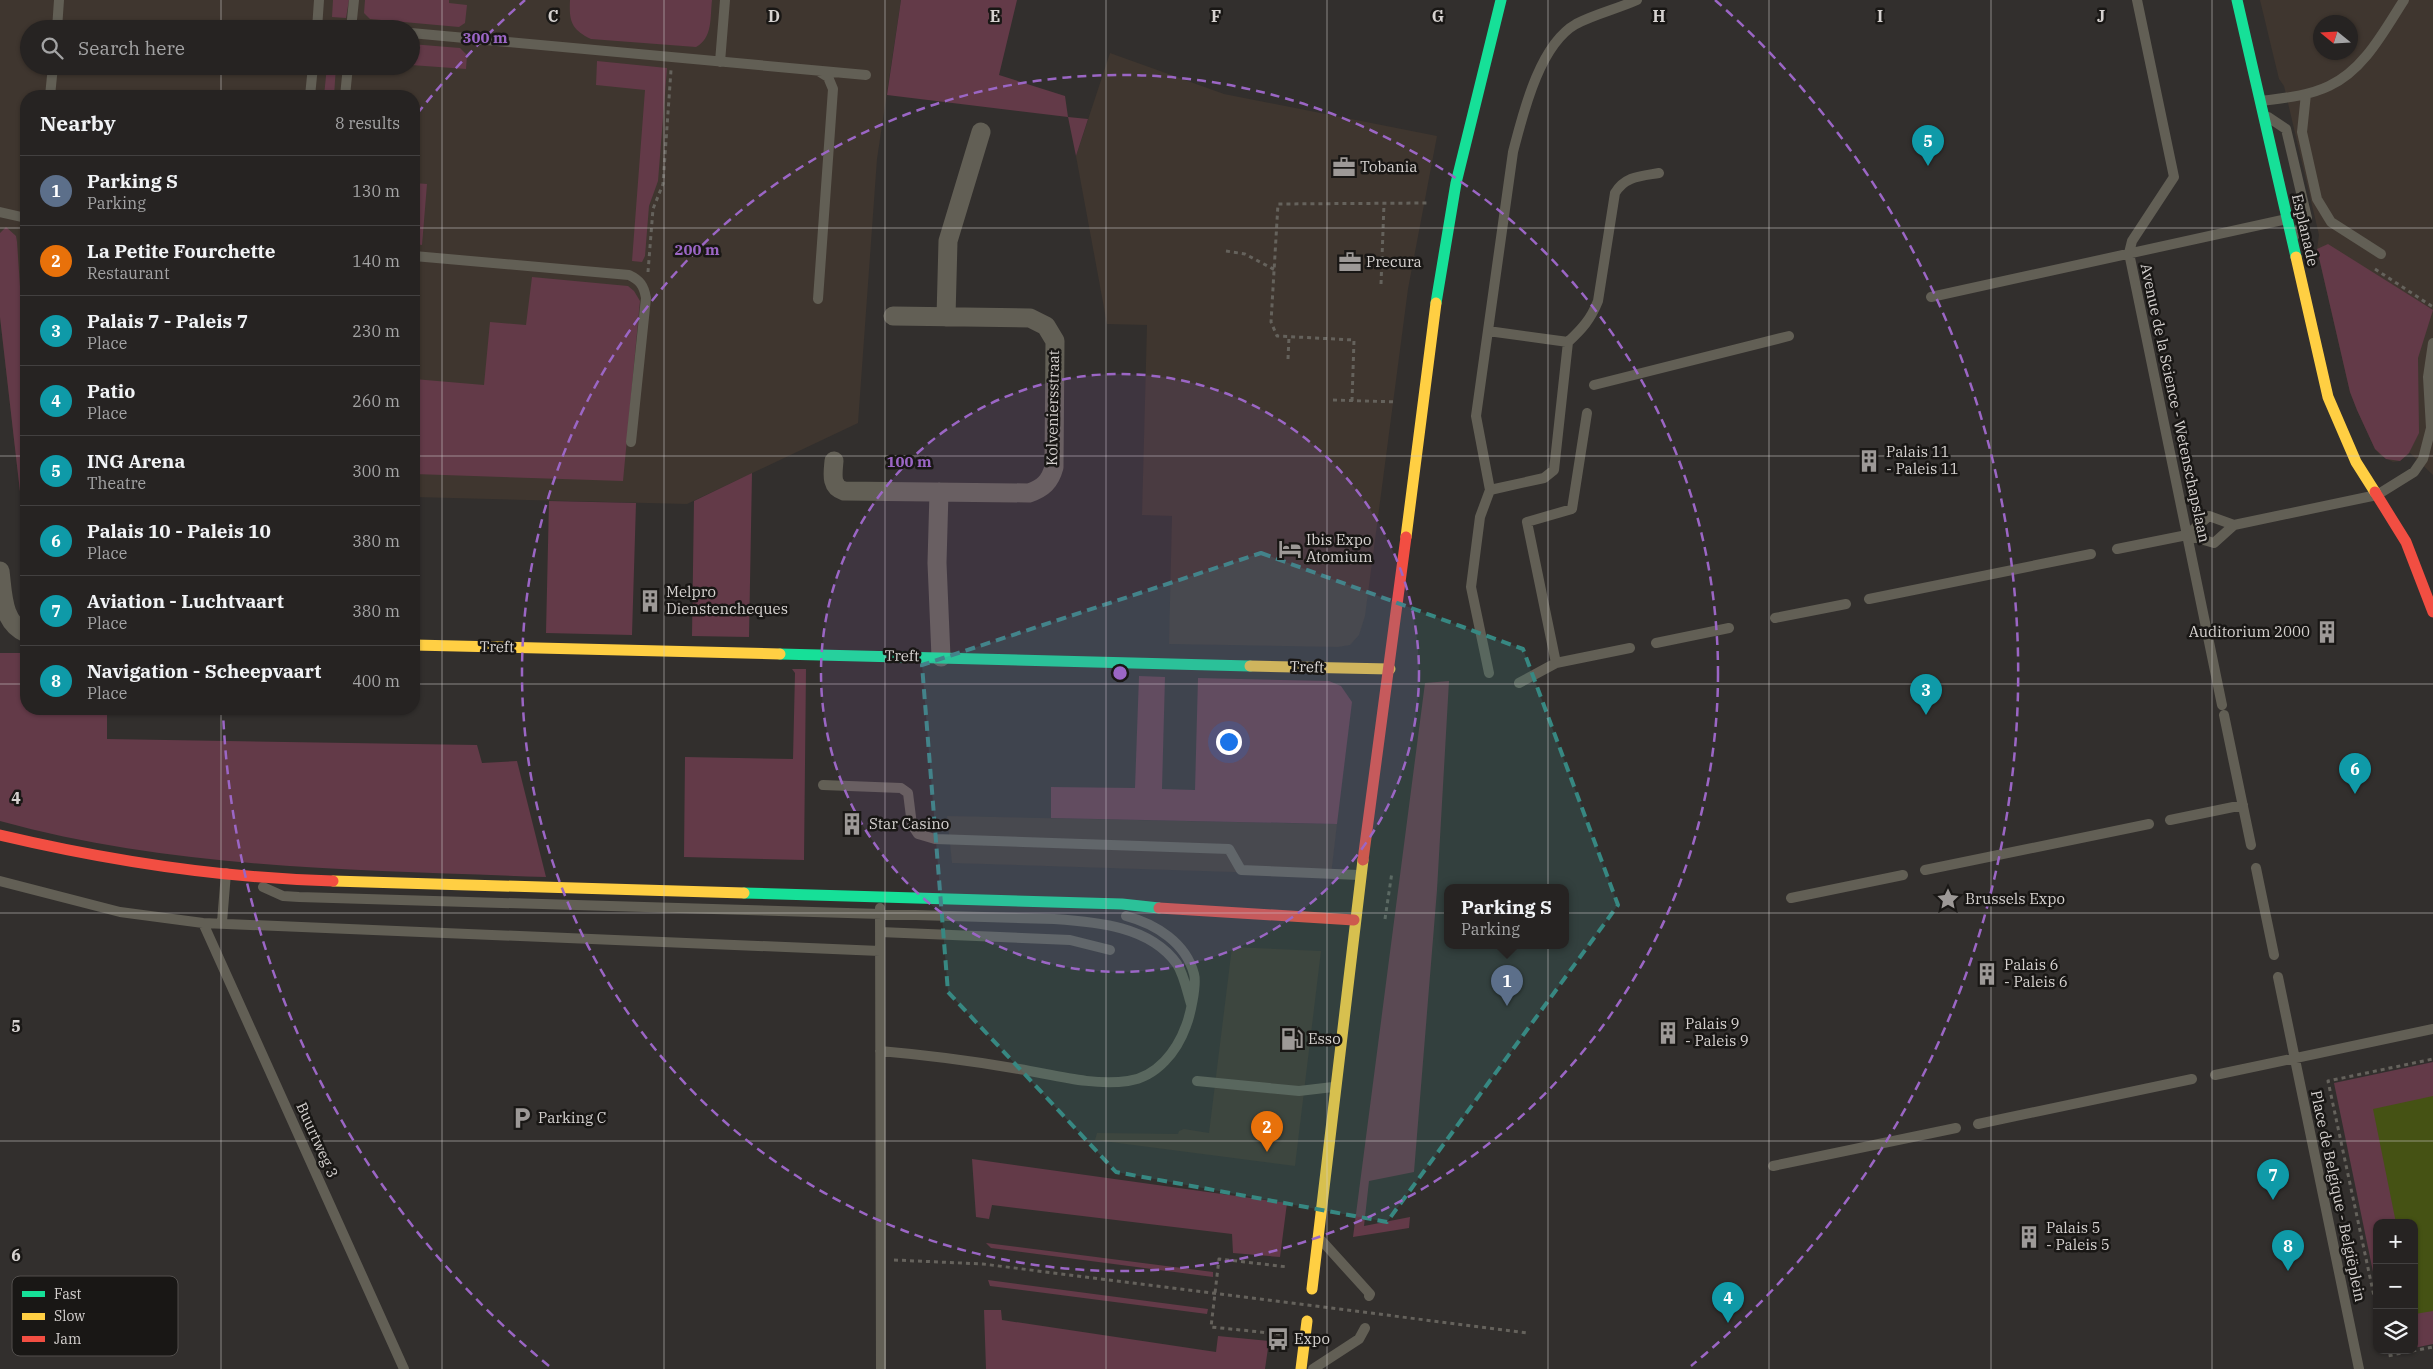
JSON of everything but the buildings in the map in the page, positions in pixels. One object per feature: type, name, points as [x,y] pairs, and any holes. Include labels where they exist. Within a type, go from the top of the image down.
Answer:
[{"type":"main road","points":[[1312,1289],[1354,920],[1390,669],[1416,454],[1445,244],[1456,183],[1501,0]]},
{"type":"main road","name":"Esplanade","points":[[2237,0],[2328,397],[2356,462],[2406,542],[2433,612]]},
{"type":"main road","name":"Treft","points":[[420,645],[1390,669]]},
{"type":"main road","points":[[0,835],[71,852],[287,880],[1122,904],[1179,910],[1354,920]]},
{"type":"main road","points":[[1301,1369],[1307,1320]]},
{"type":"street","points":[[946,317],[948,241],[982,132]]},
{"type":"street","name":"Kolveniersstraat","points":[[834,461],[833,482],[841,490],[1029,492],[1038,490],[1046,484],[1054,468],[1055,341],[1052,333],[1039,321],[1030,318],[893,316]]},
{"type":"street","points":[[939,492],[937,563],[941,657]]},
{"type":"street","points":[[0,571],[6,612],[19,628]]},
{"type":"lane","points":[[58,20],[59,0]]},
{"type":"lane","points":[[318,20],[320,0]]},
{"type":"lane","points":[[354,0],[355,20]]},
{"type":"lane","points":[[720,62],[725,0]]},
{"type":"lane","points":[[1488,672],[1471,587],[1480,517],[1490,490],[1476,416],[1513,152],[1528,101],[1542,65],[1563,34],[1576,24],[1637,0]]},
{"type":"lane","name":"Avenue de la Science - Wetenschapslaan","points":[[2137,0],[2174,177],[2132,241],[2129,253],[2251,845]]},
{"type":"lane","points":[[2260,101],[2306,94],[2329,86],[2356,67],[2369,52],[2404,0]]},
{"type":"lane","points":[[420,34],[866,75]]},
{"type":"lane","points":[[816,70],[828,77],[833,89],[818,299]]},
{"type":"lane","points":[[51,90],[52,75]]},
{"type":"lane","points":[[311,90],[312,75]]},
{"type":"lane","points":[[346,90],[347,75]]},
{"type":"lane","points":[[2306,94],[2302,132],[2316,199],[2331,222],[2380,254]]},
{"type":"lane","points":[[2263,114],[2286,129],[2307,218],[2292,239]]},
{"type":"lane","points":[[1490,490],[1544,478],[1554,470],[1568,342],[1584,328],[1592,316],[1598,301],[1614,193],[1620,184],[1628,179],[1659,172]]},
{"type":"lane","points":[[0,212],[20,214]]},
{"type":"lane","points":[[1931,297],[2287,219]]},
{"type":"lane","points":[[420,257],[629,275],[642,284],[646,298],[632,442]]},
{"type":"lane","points":[[1488,331],[1568,342]]},
{"type":"lane","points":[[1594,385],[1789,336]]},
{"type":"lane","points":[[2187,534],[2214,543],[2234,525],[2377,495],[2414,472],[2428,456],[2431,428],[2428,377],[2433,343]]},
{"type":"lane","points":[[1556,663],[1527,522],[1572,509],[1587,413]]},
{"type":"lane","points":[[2117,549],[2187,534],[2209,516],[2234,525]]},
{"type":"lane","points":[[1869,600],[2091,554]]},
{"type":"lane","points":[[1774,618],[1846,604]]},
{"type":"lane","points":[[1656,643],[1729,628]]},
{"type":"lane","points":[[1519,683],[1556,663],[1630,648]]},
{"type":"lane","points":[[823,785],[900,788],[908,793],[912,825],[918,834],[936,839],[1229,849],[1241,870],[1360,875]]},
{"type":"lane","points":[[2170,820],[2243,805]]},
{"type":"lane","points":[[1925,870],[2150,824]]},
{"type":"lane","points":[[2256,868],[2274,955]]},
{"type":"lane","points":[[222,922],[229,873],[283,896],[1054,919],[1112,926],[1153,941],[1178,966],[1191,1004]]},
{"type":"lane","points":[[1791,898],[1903,875]]},
{"type":"lane","points":[[0,881],[120,912],[204,923],[222,922],[880,951]]},
{"type":"lane","points":[[880,896],[881,1369]]},
{"type":"lane","points":[[880,1051],[944,1056],[1095,1082],[1130,1081],[1154,1070],[1173,1054],[1189,1020],[1195,978],[1191,960],[1165,933],[1148,924],[1089,904]]},
{"type":"lane","name":"Buurtweg 3","points":[[204,923],[404,1369]]},
{"type":"lane","points":[[880,932],[1070,940],[1110,950]]},
{"type":"lane","name":"Place de Belgique - Belgiëplein","points":[[2278,977],[2359,1369]]},
{"type":"lane","points":[[2215,1075],[2433,1029]]},
{"type":"lane","points":[[1978,1124],[2192,1079]]},
{"type":"lane","points":[[1197,1081],[1299,1091],[1336,1087]]},
{"type":"lane","points":[[1773,1166],[1956,1128]]},
{"type":"lane","points":[[1318,1237],[1370,1294],[1369,1296]]},
{"type":"lane","points":[[1313,1369],[1360,1339],[1365,1328]]},
{"type":"path","points":[[646,298],[653,209],[663,184],[672,57]]},
{"type":"path","points":[[1352,401],[1354,340],[1277,336],[1272,322],[1278,204],[1428,203]]},
{"type":"path","points":[[1381,284],[1384,204]]},
{"type":"path","points":[[1226,252],[1244,254],[1275,270]]},
{"type":"path","points":[[2380,254],[2372,266],[2433,307]]},
{"type":"path","points":[[1288,359],[1289,337]]},
{"type":"path","points":[[1333,400],[1397,402]]},
{"type":"path","points":[[1385,919],[1392,872]]},
{"type":"path","points":[[2377,1309],[2328,1081],[2433,1059]]},
{"type":"path","points":[[1280,1334],[1211,1327],[1219,1259],[1288,1267]]},
{"type":"path","points":[[880,1260],[983,1264],[1528,1332]]},
{"type":"path","points":[[2418,1350],[2433,1347]]},
{"type":"path","points":[[2386,1354],[2387,1356],[2397,1354]]},
{"type":"highlighted area","points":[[1261,553],[1523,649],[1618,905],[1387,1222],[1116,1172],[948,992],[922,665]]},
{"type":"shaded area","points":[[0,0],[901,0],[877,159],[858,423],[687,504],[420,497],[420,90],[20,90],[20,492],[0,317]]},
{"type":"shaded area","points":[[333,0],[349,0],[346,18],[332,17]]},
{"type":"shaded area","points":[[365,0],[449,0],[449,3],[467,5],[465,23],[459,27],[420,23],[420,20],[370,19],[364,13]]},
{"type":"shaded area","points":[[570,0],[712,0],[710,26],[705,38],[696,47],[591,39],[575,28],[570,14]]},
{"type":"shaded area","points":[[901,0],[1017,0],[999,75],[1065,96],[1068,117],[887,95]]},
{"type":"shaded area","points":[[2260,0],[2433,0],[2433,475],[2410,453],[2400,461],[2393,462],[2380,455],[2375,449],[2350,392],[2317,249],[2319,235],[2284,86],[2279,79]]},
{"type":"shaded area","points":[[420,45],[460,48],[467,55],[466,69],[420,66]]},
{"type":"shaded area","points":[[1110,53],[1224,94],[1437,136],[1408,289],[1365,616],[1359,635],[1350,645],[1338,647],[1169,644],[1172,516],[1142,515],[1147,325],[1107,324],[1076,156]]},
{"type":"shaded area","points":[[597,61],[667,68],[658,181],[649,206],[645,256],[642,262],[632,261],[645,90],[596,85]]},
{"type":"shaded area","points":[[326,75],[335,75],[334,90],[325,90]]},
{"type":"shaded area","points":[[1068,117],[1088,119],[1076,156]]},
{"type":"shaded area","points":[[420,183],[427,184],[422,245],[420,245]]},
{"type":"shaded area","points":[[6,227],[16,236],[17,242],[20,286],[20,492],[0,317],[0,233]]},
{"type":"shaded area","points":[[2328,244],[2433,310],[2418,358],[2419,433],[2409,453],[2400,461],[2386,459],[2375,449],[2350,392],[2317,249]]},
{"type":"shaded area","points":[[532,277],[628,286],[634,291],[640,301],[623,481],[420,474],[420,380],[484,385],[490,322],[526,325]]},
{"type":"shaded area","points":[[752,473],[749,637],[692,636],[694,501]]},
{"type":"shaded area","points":[[549,501],[636,503],[632,635],[546,633]]},
{"type":"shaded area","points":[[0,653],[20,653],[20,715],[107,715],[107,739],[477,745],[482,763],[517,761],[546,877],[271,865],[135,849],[67,837],[0,821]]},
{"type":"shaded area","points":[[792,669],[806,669],[804,860],[684,857],[685,757],[793,759],[795,673]]},
{"type":"shaded area","points":[[1139,676],[1165,677],[1162,789],[1195,790],[1198,678],[1329,681],[1341,686],[1352,702],[1337,824],[1051,818],[1051,787],[1135,788]]},
{"type":"shaded area","points":[[1449,681],[1437,890],[1414,1172],[1369,1181],[1364,1226],[1410,1217],[1409,1228],[1353,1237],[1425,683]]},
{"type":"shaded area","points":[[947,816],[1337,824],[1331,875],[952,863]]},
{"type":"shaded area","points":[[1232,947],[1321,951],[1295,1166],[1095,1140],[1097,1133],[1178,1134],[1179,1131],[1184,1129],[1209,1133]]},
{"type":"shaded area","points":[[2433,1062],[2433,1344],[2418,1347],[2418,1219],[2373,1219],[2373,1272],[2334,1083]]},
{"type":"shaded area","points":[[2433,1096],[2433,1311],[2418,1314],[2418,1219],[2395,1219],[2373,1109]]},
{"type":"shaded area","points":[[972,1159],[1287,1203],[1280,1257],[1233,1253],[1232,1234],[992,1205],[989,1219],[976,1217]]},
{"type":"shaded area","points":[[986,1243],[1213,1272],[1213,1277],[991,1248]]},
{"type":"shaded area","points":[[988,1280],[1208,1309],[1207,1314],[990,1286]]},
{"type":"shaded area","points":[[984,1310],[1001,1310],[1002,1320],[1216,1352],[1218,1336],[1269,1341],[1265,1369],[986,1369]]},
{"type":"traffic: fast","points":[[1436,303],[1456,183],[1501,0]]},
{"type":"traffic: fast","points":[[2237,0],[2296,257]]},
{"type":"traffic: fast","points":[[780,654],[1250,666]]},
{"type":"traffic: fast","points":[[744,893],[1122,904],[1159,908]]},
{"type":"traffic: slow","points":[[2296,257],[2328,397],[2356,462],[2375,492]]},
{"type":"traffic: slow","points":[[1406,537],[1436,303]]},
{"type":"traffic: slow","points":[[420,645],[780,654]]},
{"type":"traffic: slow","points":[[1250,666],[1390,669]]},
{"type":"traffic: slow","points":[[1312,1289],[1363,860]]},
{"type":"traffic: slow","points":[[333,881],[744,893]]},
{"type":"traffic: slow","points":[[1301,1369],[1307,1321]]},
{"type":"traffic: jam","points":[[2375,492],[2406,542],[2433,612]]},
{"type":"traffic: jam","points":[[1363,860],[1406,537]]},
{"type":"traffic: jam","points":[[0,835],[123,860],[207,872],[333,881]]},
{"type":"traffic: jam","points":[[1159,908],[1354,920]]},
{"type":"place","name":"ING Arena","points":[[1928,166]]},
{"type":"place","name":"Tobania","points":[[1344,167]]},
{"type":"place","name":"Precura","points":[[1350,262]]},
{"type":"place","name":"Palais 11 - Paleis 11","points":[[1869,461]]},
{"type":"place","name":"Ibis Expo Atomium","points":[[1290,549]]},
{"type":"place","name":"Melpro Dienstencheques","points":[[650,601]]},
{"type":"place","name":"Auditorium 2000","points":[[2327,632]]},
{"type":"place","name":"Palais 7 - Paleis 7","points":[[1926,715]]},
{"type":"place","name":"Palais 10 - Paleis 10","points":[[2355,794]]},
{"type":"place","name":"Star Casino","points":[[852,824]]},
{"type":"place","name":"Brussels Expo","points":[[1948,899]]},
{"type":"place","name":"Palais 6 - Paleis 6","points":[[1987,974]]},
{"type":"place","name":"Parking S","points":[[1507,1006]]},
{"type":"place","name":"Palais 9 - Paleis 9","points":[[1668,1033]]},
{"type":"place","name":"Esso","points":[[1292,1039]]},
{"type":"place","name":"Parking C","points":[[522,1118]]},
{"type":"place","name":"La Petite Fourchette","points":[[1267,1152]]},
{"type":"place","name":"Aviation - Luchtvaart","points":[[2273,1200]]},
{"type":"place","name":"Palais 5 - Paleis 5","points":[[2029,1237]]},
{"type":"place","name":"Navigation - Scheepvaart","points":[[2288,1271]]},
{"type":"place","name":"Patio","points":[[1728,1323]]},
{"type":"place","name":"Expo","points":[[1278,1339]]}]
